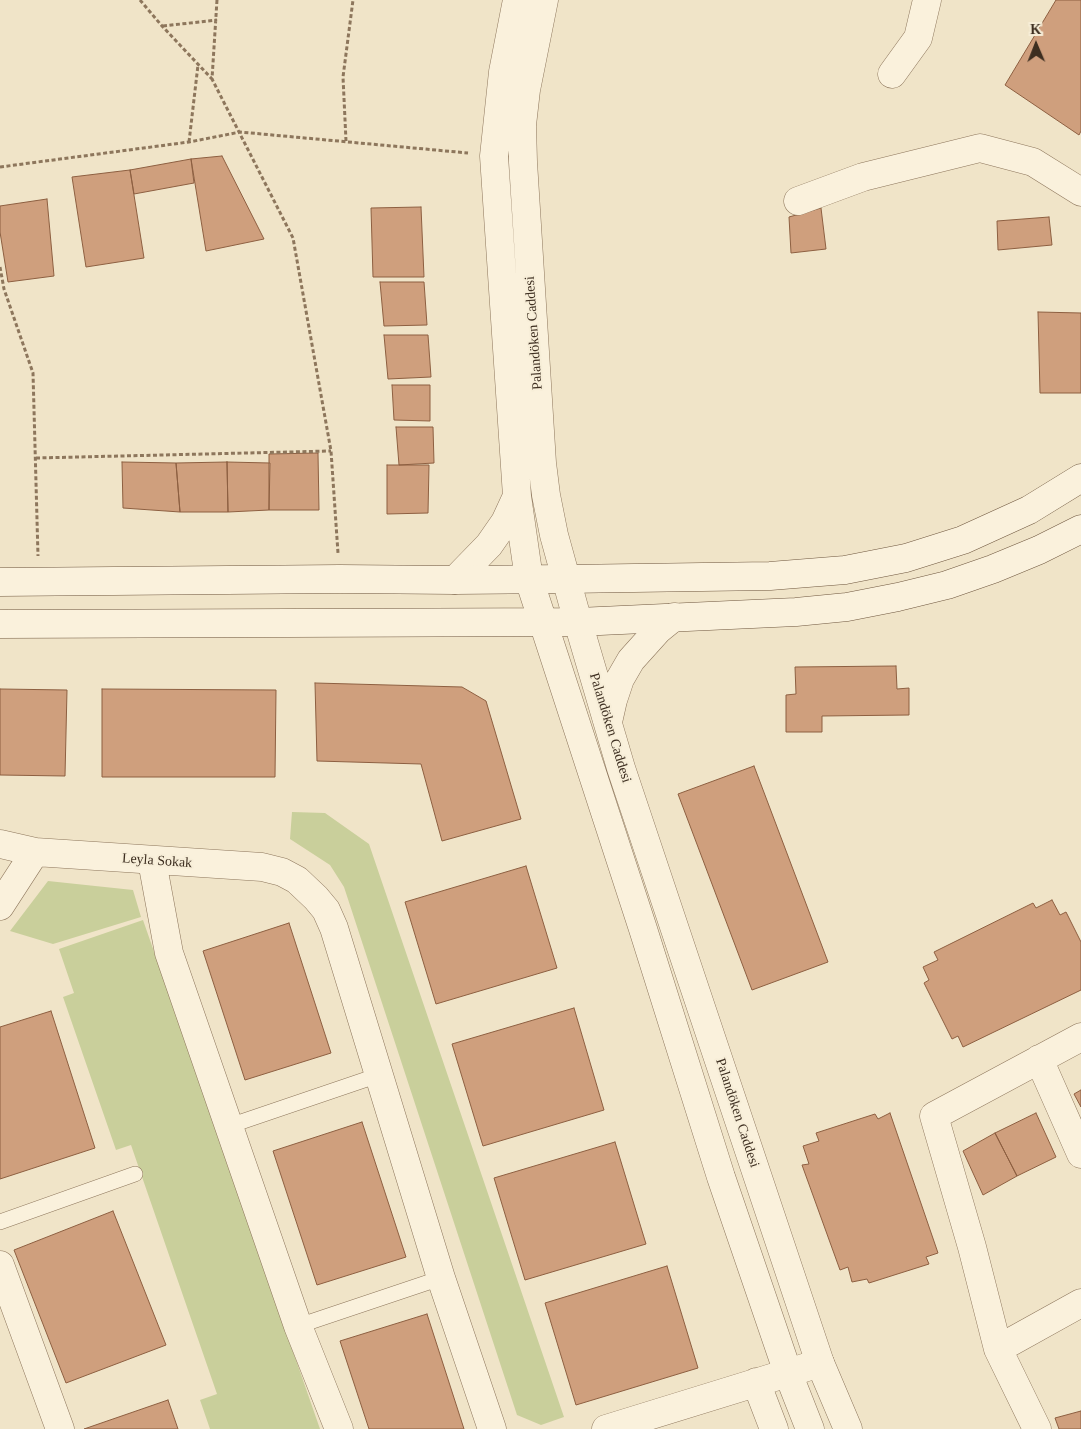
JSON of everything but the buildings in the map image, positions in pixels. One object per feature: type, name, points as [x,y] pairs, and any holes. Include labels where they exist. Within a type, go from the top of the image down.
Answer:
[{"type":"street","name":"Palandöken Caddesi","points":[[518,0],[502,72],[494,156],[517,496],[529,578],[721,1177],[788,1373],[810,1429]]},
{"type":"street","name":"Palandöken Caddesi","points":[[544,0],[526,90],[522,125],[542,463],[546,495],[566,579],[624,778],[820,1363],[848,1429]]},
{"type":"street","points":[[892,74],[918,38],[927,0]]},
{"type":"street","points":[[798,201],[863,177],[980,148],[1033,162],[1081,192]]},
{"type":"street","points":[[0,582],[566,579],[770,576],[845,570],[906,558],[963,540],[1029,510],[1081,478]]},
{"type":"street","points":[[455,580],[489,545],[504,522],[517,496]]},
{"type":"street","points":[[0,624],[578,622],[796,612],[898,597],[946,585],[994,569],[1039,550],[1081,528]]},
{"type":"street","points":[[608,722],[612,700],[632,660],[658,630],[674,617]]},
{"type":"street","name":"Leyla Sokak","points":[[0,844],[34,852],[262,867],[282,872],[296,880],[316,898],[326,910],[334,928],[441,1278],[492,1429]]},
{"type":"street","points":[[0,906],[34,852]]},
{"type":"street","points":[[152,860],[170,953],[298,1326],[339,1429]]},
{"type":"street","points":[[1037,1429],[998,1349],[972,1247],[934,1116],[1081,1037]]},
{"type":"street","points":[[1039,1059],[1081,1154]]},
{"type":"street","points":[[0,1265],[60,1429]]},
{"type":"street","points":[[998,1349],[1081,1303]]},
{"type":"street","points":[[606,1429],[820,1363]]},
{"type":"street","points":[[756,1382],[774,1429]]},
{"type":"lane","points":[[229,1126],[379,1075]]},
{"type":"lane","points":[[0,1222],[135,1174]]},
{"type":"lane","points":[[298,1326],[441,1278]]},
{"type":"path","points":[[140,0],[212,79],[292,238],[331,451],[340,579]]},
{"type":"path","points":[[212,79],[217,0]]},
{"type":"path","points":[[346,141],[342,76],[352,0]]},
{"type":"path","points":[[162,26],[217,20]]},
{"type":"path","points":[[189,142],[198,64]]},
{"type":"path","points":[[0,167],[189,142],[240,132],[494,156]]},
{"type":"path","points":[[0,267],[4,289],[33,374],[39,582]]},
{"type":"path","points":[[36,458],[331,451]]},
{"type":"green space","points":[[292,812],[325,813],[369,844],[564,1417],[541,1425],[517,1415],[344,887],[330,865],[290,839]]},
{"type":"green space","points":[[48,881],[133,890],[141,917],[53,944],[10,931]]},
{"type":"green space","points":[[143,920],[320,1429],[210,1429],[200,1400],[217,1394],[131,1145],[116,1150],[63,997],[74,993],[59,949]]}]
